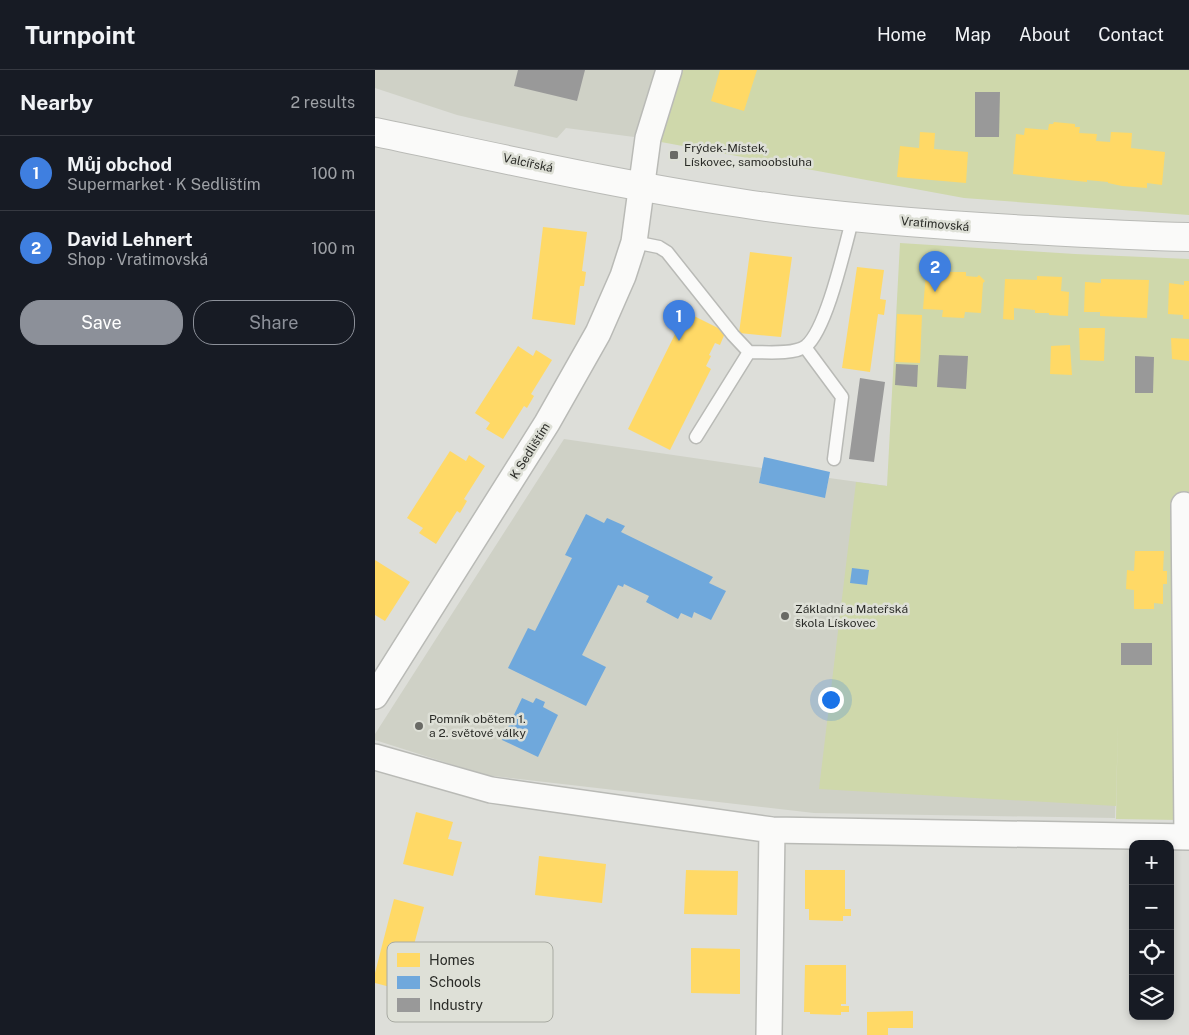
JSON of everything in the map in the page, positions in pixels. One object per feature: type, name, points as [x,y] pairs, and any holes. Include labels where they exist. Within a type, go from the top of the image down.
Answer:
[{"type":"main road","name":"Valcířská","points":[[375,132],[682,194]]},
{"type":"main road","name":"Vratimovská","points":[[682,194],[741,204],[853,217],[974,227],[1189,237]]},
{"type":"street","name":"K Sedlištím","points":[[375,696],[518,471],[572,380],[614,299],[634,242],[643,187],[648,138],[669,70]]},
{"type":"street","points":[[375,756],[491,790],[772,830],[1188,837],[1184,505]]},
{"type":"street","points":[[769,1035],[772,830]]},
{"type":"lane","points":[[634,242],[659,247],[667,252],[733,335],[749,352],[790,352],[805,347],[818,330],[826,311],[853,217]]},
{"type":"lane","points":[[805,347],[842,397],[834,459]]},
{"type":"lane","points":[[696,438],[749,352]]},
{"type":"shaded area","points":[[375,70],[655,70],[634,137],[566,128],[557,138],[457,115],[375,88]]},
{"type":"shaded area","name":"Základní a Mateřská škola Lískovec","points":[[564,439],[762,468],[759,483],[825,497],[829,478],[887,486],[1121,496],[1115,818],[814,813],[485,775],[375,740],[375,734]]},
{"type":"green space","points":[[683,70],[1189,70],[1189,215],[964,198],[661,142]]},
{"type":"green space","points":[[900,243],[1189,259],[1189,498],[1179,820],[1116,819],[1118,718],[1116,806],[819,789],[856,482],[887,486]]},
{"type":"building: Homes","points":[[720,70],[757,70],[744,111],[711,101]]},
{"type":"building: Homes","points":[[1054,122],[1075,124],[1075,127],[1080,127],[1079,133],[1097,134],[1096,141],[1110,142],[1111,132],[1132,133],[1131,148],[1165,152],[1162,185],[1147,183],[1147,188],[1122,186],[1108,182],[1087,180],[1087,182],[1013,174],[1016,134],[1024,135],[1025,128],[1048,130],[1049,124]]},
{"type":"building: Homes","points":[[920,132],[935,133],[934,149],[968,152],[966,183],[897,177],[900,146],[919,148]]},
{"type":"building: Homes","points":[[543,227],[587,232],[582,271],[586,272],[584,286],[580,286],[575,325],[532,319]]},
{"type":"building: Homes","points":[[750,252],[792,257],[781,337],[739,333]]},
{"type":"building: Homes","points":[[857,267],[884,270],[880,299],[886,300],[884,315],[878,314],[870,372],[842,368]]},
{"type":"building: Homes","points":[[946,272],[966,272],[966,276],[977,277],[979,275],[985,281],[983,283],[981,313],[965,312],[964,318],[942,317],[943,310],[923,309],[926,273],[946,275]]},
{"type":"building: Homes","points":[[1037,276],[1062,277],[1061,291],[1069,292],[1068,316],[1035,313],[1035,310],[1014,308],[1014,320],[1003,319],[1005,279],[1037,280]]},
{"type":"building: Homes","points":[[1101,279],[1149,280],[1147,318],[1100,316],[1100,312],[1084,312],[1085,282],[1101,283]]},
{"type":"building: Homes","points":[[1184,281],[1189,281],[1189,319],[1183,319],[1183,315],[1168,314],[1169,283],[1184,285]]},
{"type":"building: Homes","points":[[686,312],[725,333],[720,345],[715,343],[709,355],[711,356],[706,366],[711,369],[670,450],[628,429]]},
{"type":"building: Homes","points":[[897,314],[922,315],[920,363],[895,362]]},
{"type":"building: Homes","points":[[1079,328],[1105,328],[1104,361],[1080,360]]},
{"type":"building: Homes","points":[[1171,338],[1189,339],[1189,361],[1172,359]]},
{"type":"building: Homes","points":[[1070,345],[1072,375],[1050,374],[1051,346]]},
{"type":"building: Homes","points":[[518,346],[533,356],[536,350],[552,360],[531,394],[534,396],[527,408],[524,406],[503,439],[486,429],[490,423],[475,413]]},
{"type":"building: Homes","points":[[450,451],[466,461],[469,455],[485,466],[464,499],[467,501],[460,513],[457,511],[436,544],[419,533],[423,528],[407,518]]},
{"type":"building: Homes","points":[[1135,551],[1164,551],[1163,571],[1167,571],[1167,584],[1163,584],[1163,604],[1154,603],[1154,609],[1134,609],[1134,590],[1126,589],[1127,570],[1134,571]]},
{"type":"building: Homes","points":[[375,560],[410,582],[385,621],[375,615]]},
{"type":"building: Homes","points":[[416,812],[453,822],[448,839],[462,842],[453,876],[403,864]]},
{"type":"building: Homes","points":[[539,856],[606,864],[602,903],[535,895]]},
{"type":"building: Homes","points":[[686,870],[738,871],[737,915],[684,914]]},
{"type":"building: Homes","points":[[805,870],[845,870],[845,909],[851,909],[851,916],[843,916],[843,921],[809,920],[809,909],[805,909]]},
{"type":"building: Homes","points":[[394,899],[424,907],[415,942],[387,942],[387,986],[375,983],[375,973]]},
{"type":"building: Homes","points":[[691,948],[740,949],[740,994],[691,993]]},
{"type":"building: Homes","points":[[805,965],[846,965],[846,1004],[841,1004],[841,1006],[849,1006],[849,1012],[841,1012],[841,1015],[810,1014],[810,1012],[804,1012]]},
{"type":"building: Homes","points":[[913,1011],[913,1028],[888,1028],[888,1035],[867,1035],[867,1012]]},
{"type":"building: Schools","points":[[764,457],[830,472],[825,498],[759,483]]},
{"type":"building: Schools","points":[[586,514],[604,523],[607,518],[625,526],[621,532],[713,577],[709,583],[726,591],[711,620],[694,612],[692,618],[681,613],[678,619],[646,602],[649,596],[624,584],[623,587],[618,585],[582,655],[606,667],[586,706],[508,668],[528,628],[535,631],[572,558],[565,555]]},
{"type":"building: Schools","points":[[852,568],[869,570],[867,585],[850,583]]},
{"type":"building: Schools","points":[[522,698],[533,703],[536,698],[545,702],[543,707],[558,715],[538,757],[502,740]]},
{"type":"building: Industry","points":[[518,70],[585,70],[577,101],[514,86]]},
{"type":"building: Industry","points":[[975,92],[1000,92],[999,137],[975,137]]},
{"type":"building: Industry","points":[[939,355],[968,356],[966,389],[937,387]]},
{"type":"building: Industry","points":[[1135,356],[1154,357],[1153,393],[1135,393]]},
{"type":"building: Industry","points":[[896,364],[918,365],[917,387],[895,385]]},
{"type":"building: Industry","points":[[860,378],[885,382],[874,462],[849,459]]},
{"type":"building: Industry","points":[[1121,643],[1152,643],[1152,665],[1121,665]]},
{"type":"place","name":"Frýdek-Místek, Lískovec, samoobsluha","points":[[674,155]]},
{"type":"place","name":"David Lehnert","points":[[935,292]]},
{"type":"place","name":"Můj obchod","points":[[679,341]]},
{"type":"place","name":"Základní a Mateřská škola Lískovec","points":[[785,616]]},
{"type":"place","name":"Pomník obětem 1. a 2. světové války","points":[[419,726]]}]
